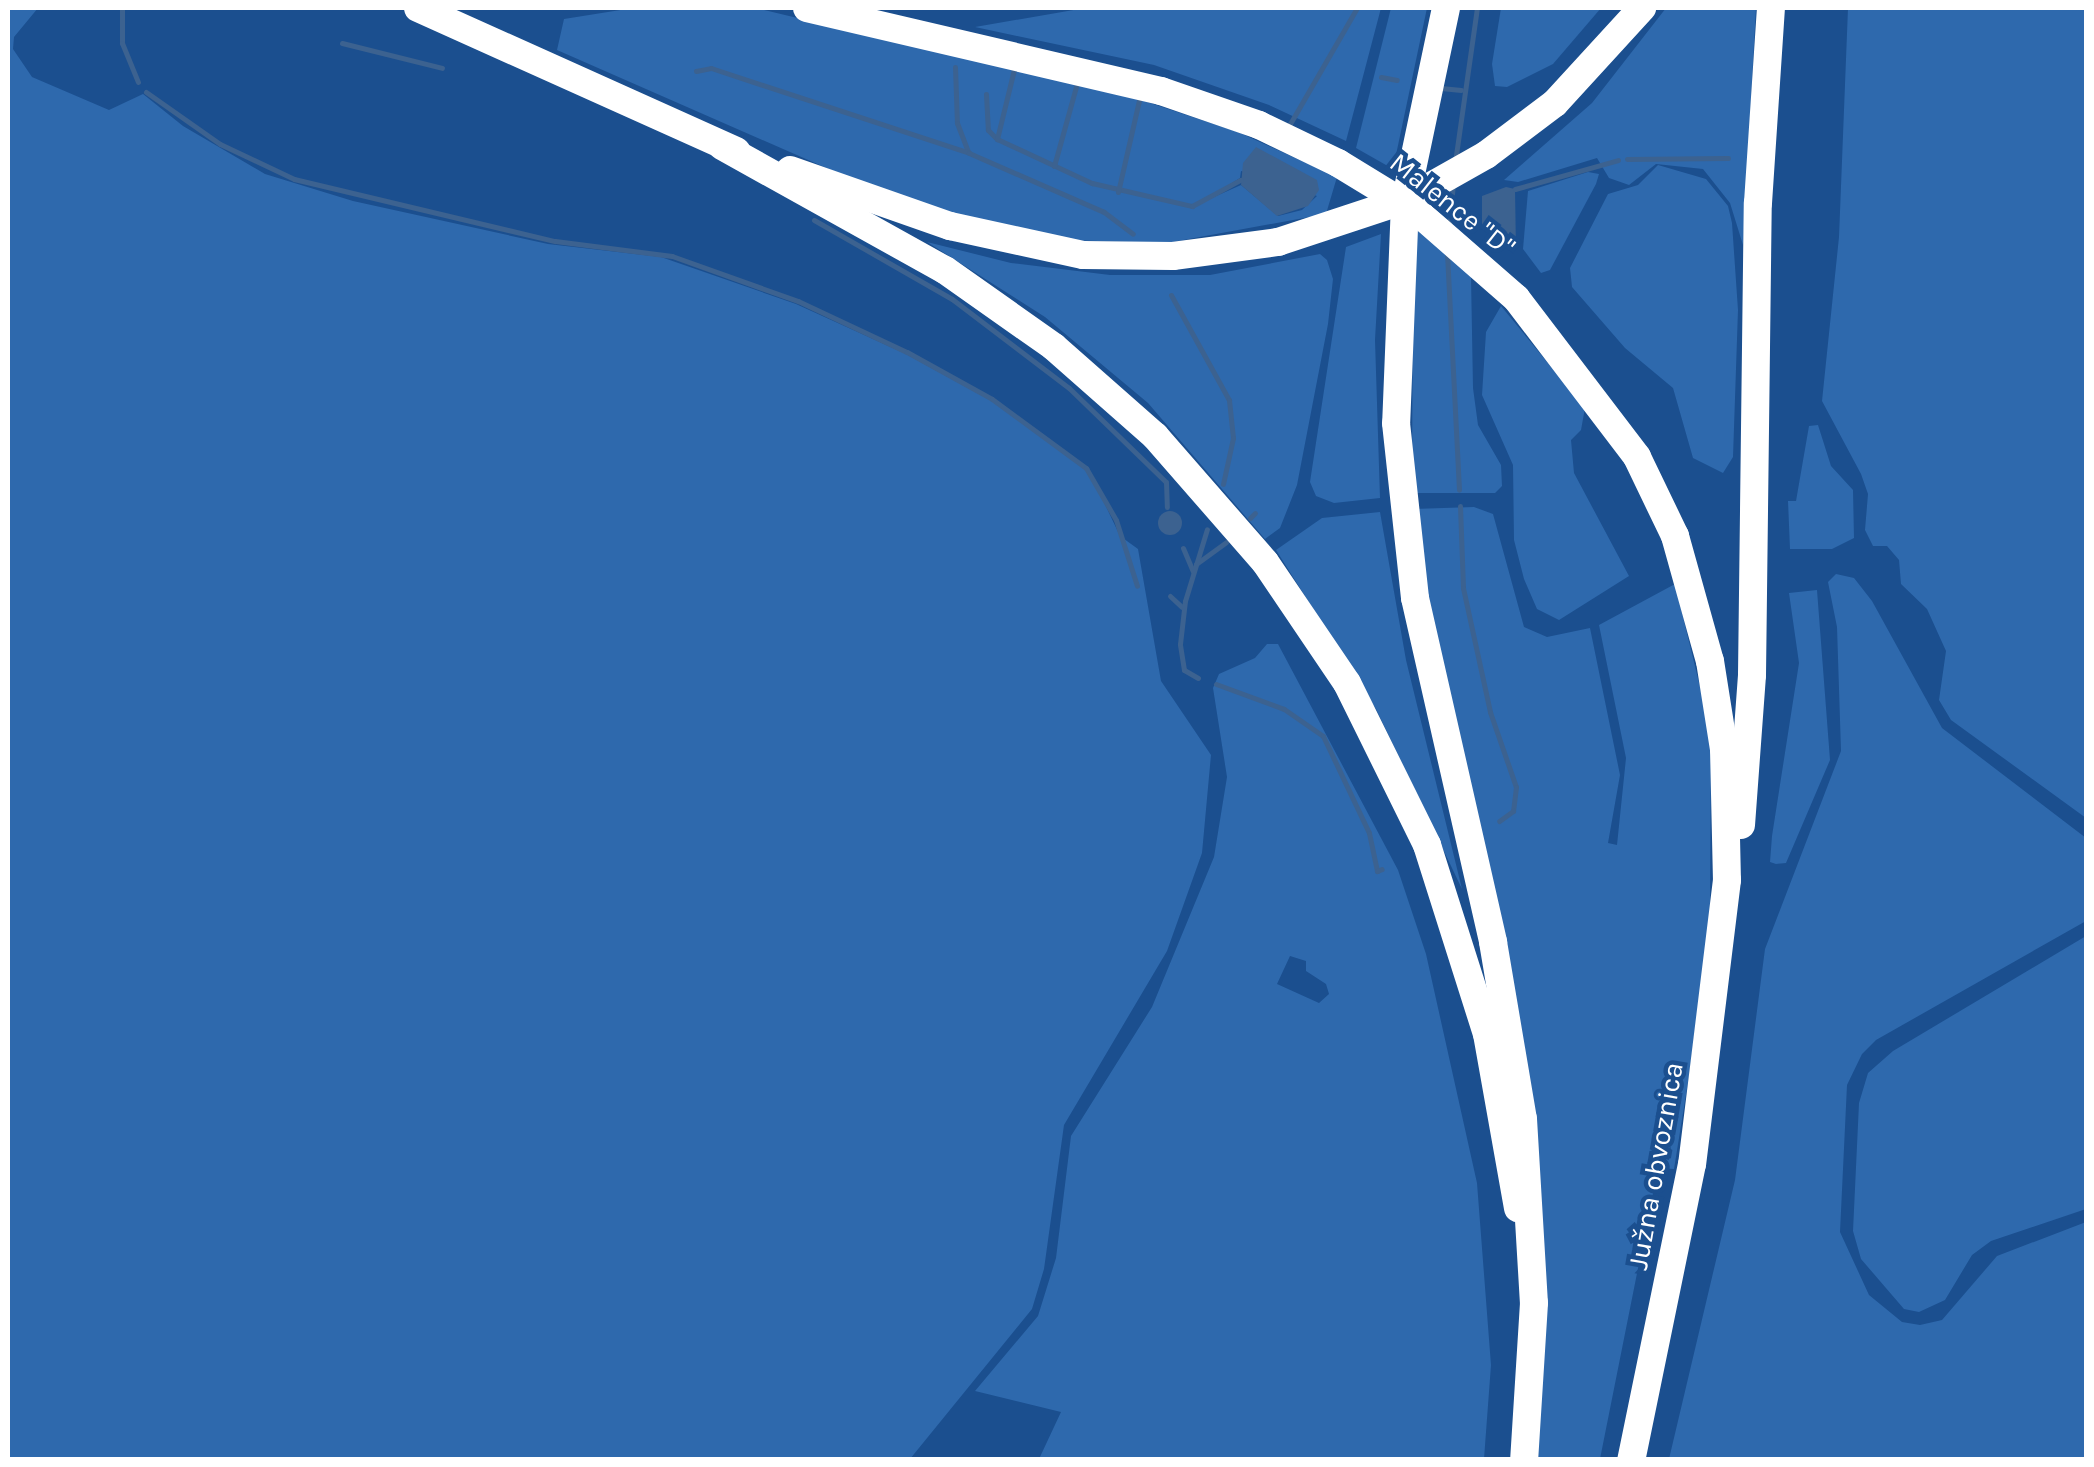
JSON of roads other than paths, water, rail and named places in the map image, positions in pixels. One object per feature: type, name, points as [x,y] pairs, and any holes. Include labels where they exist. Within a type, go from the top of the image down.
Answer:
[{"type":"highway","points":[[418,8],[722,146],[944,270],[1054,347],[1156,436],[1260,555],[1369,722],[1438,872],[1479,1000],[1510,1180],[1533,1241]]},
{"type":"highway","name":"Malence \"D\"","points":[[807,8],[1161,91],[1300,142],[1415,210],[1546,331],[1637,457],[1675,536],[1710,661],[1724,750],[1727,880]]},
{"type":"highway","points":[[1446,8],[1420,116],[1400,247],[1395,378],[1402,504],[1433,685],[1510,1030],[1533,1241],[1524,1460]]},
{"type":"highway","points":[[722,146],[1009,242],[1128,258],[1221,252],[1321,232],[1408,199],[1486,156],[1555,103],[1642,8]]},
{"type":"highway","points":[[1727,880],[1747,774],[1758,204],[1771,8]]},
{"type":"highway","name":"Južna obvoznica","points":[[1631,1460],[1692,1164],[1727,880]]},
{"type":"waterway","points":[[122,8],[122,43],[138,82]]},
{"type":"waterway","points":[[1287,129],[1357,8]]},
{"type":"waterway","points":[[1455,162],[1477,8]]},
{"type":"waterway","points":[[342,43],[442,68]]},
{"type":"waterway","points":[[955,67],[957,123],[968,152]]},
{"type":"waterway","points":[[696,71],[711,68],[969,153],[1104,212],[1133,234]]},
{"type":"waterway","points":[[997,139],[1014,69]]},
{"type":"waterway","points":[[1381,77],[1397,80]]},
{"type":"waterway","points":[[1054,166],[1077,83]]},
{"type":"waterway","points":[[1441,88],[1461,90]]},
{"type":"waterway","points":[[146,92],[220,144],[294,179],[555,241],[672,256],[798,301],[907,352],[992,399],[1086,468],[1116,520],[1137,586]]},
{"type":"waterway","points":[[986,94],[988,130],[997,139],[1092,183],[1192,206],[1240,180]]},
{"type":"waterway","points":[[1118,192],[1139,100]]},
{"type":"waterway","points":[[1627,159],[1728,158]]},
{"type":"waterway","points":[[1515,189],[1618,160]]},
{"type":"waterway","points":[[1449,227],[1453,183]]},
{"type":"waterway","points":[[814,220],[952,299],[1069,388],[1166,482],[1167,507]]},
{"type":"waterway","points":[[1447,253],[1459,490]]},
{"type":"waterway","points":[[1171,295],[1229,400],[1233,438],[1223,484]]},
{"type":"waterway","points":[[1460,506],[1463,588],[1490,712],[1516,787],[1513,811],[1499,821]]},
{"type":"waterway","points":[[1250,518],[1255,513]]},
{"type":"waterway","points":[[1198,678],[1184,670],[1180,644],[1185,601],[1207,529]]},
{"type":"waterway","points":[[1196,564],[1226,542]]},
{"type":"waterway","points":[[1183,548],[1193,571]]},
{"type":"waterway","points":[[1170,596],[1182,607]]},
{"type":"waterway","points":[[1216,684],[1284,709],[1323,736],[1369,833],[1377,871],[1382,869]]}]
